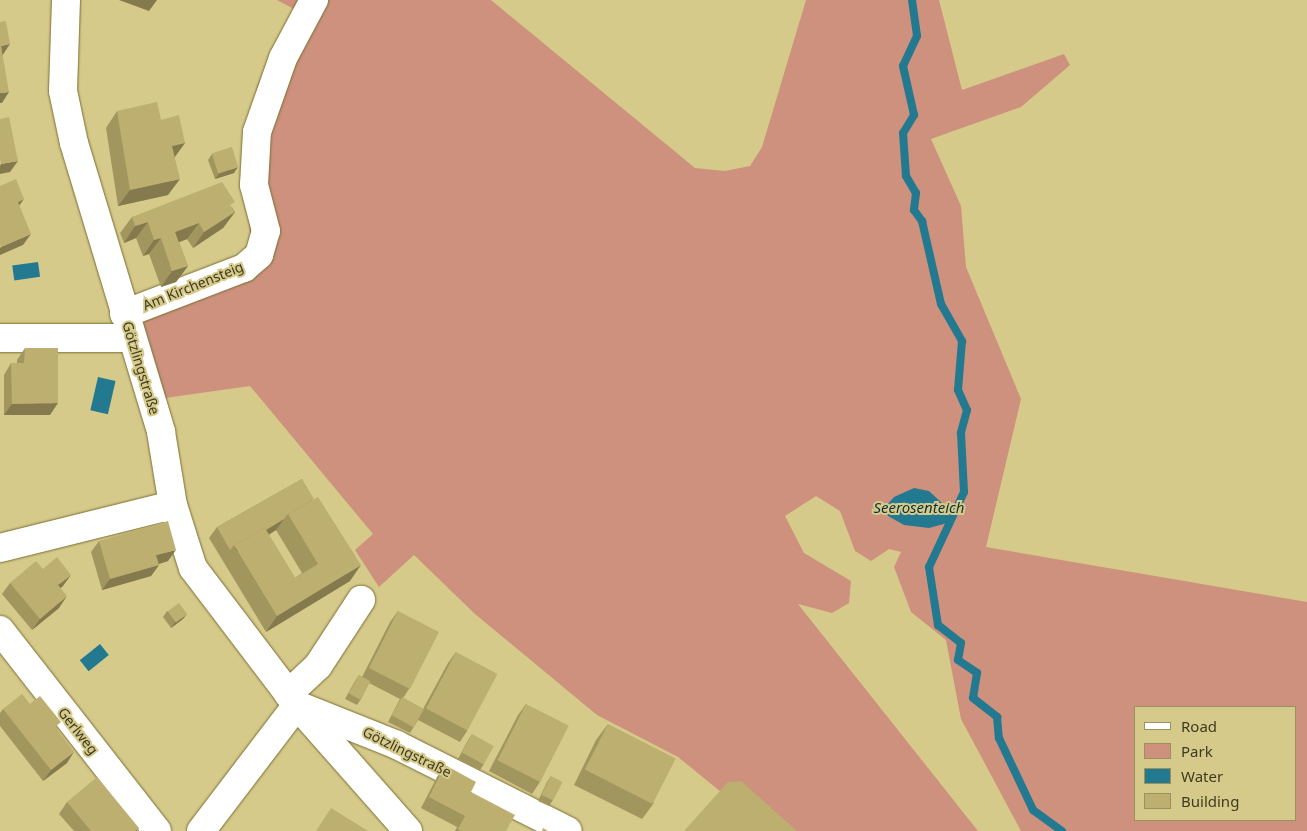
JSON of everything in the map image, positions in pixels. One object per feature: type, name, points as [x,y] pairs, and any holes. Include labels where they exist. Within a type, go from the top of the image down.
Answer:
[{"type":"street","name":"Götzlingstraße","points":[[66,0],[63,91],[128,326],[161,432],[173,505],[194,568],[293,700],[408,831]]},
{"type":"street","name":"Am Kirchensteig","points":[[128,326],[244,268],[259,255],[266,231],[254,185],[256,132],[283,58],[314,0]]},
{"type":"street","points":[[0,338],[128,326]]},
{"type":"street","points":[[0,548],[173,505]]},
{"type":"street","points":[[201,831],[318,666],[361,600]]},
{"type":"street","name":"Gerlweg","points":[[0,630],[157,831]]},
{"type":"street","name":"Götzlingstraße","points":[[293,700],[397,745],[568,831]]},
{"type":"green space","points":[[277,0],[491,0],[695,168],[725,171],[750,166],[762,147],[806,0],[939,0],[962,90],[1064,54],[1070,65],[1021,107],[931,139],[961,206],[966,267],[1021,399],[986,547],[1307,602],[1307,831],[1021,831],[961,719],[946,640],[911,612],[894,567],[901,552],[889,549],[871,561],[855,551],[840,511],[816,496],[785,516],[804,553],[851,581],[849,603],[832,613],[798,604],[978,831],[769,831],[678,757],[597,715],[475,614],[414,555],[379,587],[355,550],[373,534],[250,386],[165,398],[134,305],[252,250],[243,175],[257,86],[294,9]]},
{"type":"water","points":[[38,262],[40,277],[14,280],[12,266]]},
{"type":"water","points":[[98,377],[116,381],[108,414],[90,410]]},
{"type":"water","name":"Seerosenteich","points":[[914,488],[929,491],[945,506],[951,522],[929,528],[904,525],[888,516],[886,506],[894,497]]},
{"type":"water","points":[[100,644],[109,655],[89,671],[80,660]]},
{"type":"building","points":[[6,21],[10,44],[1,46],[9,92],[0,93],[0,22]]},
{"type":"building","points":[[157,102],[161,120],[179,115],[185,143],[172,146],[180,179],[130,190],[117,111]]},
{"type":"building","points":[[9,117],[18,161],[1,164],[0,119]]},
{"type":"building","points":[[232,147],[238,167],[218,173],[212,153]]},
{"type":"building","points":[[16,179],[24,199],[18,202],[31,234],[1,247],[0,186]]},
{"type":"building","points":[[222,182],[235,202],[230,205],[235,212],[204,232],[199,223],[175,232],[188,266],[172,271],[161,238],[154,240],[148,222],[135,226],[132,217]]},
{"type":"building","points":[[25,348],[58,348],[58,403],[12,404],[11,363],[24,363]]},
{"type":"building","points":[[302,479],[314,499],[288,514],[284,519],[266,530],[265,528],[234,545],[230,550],[217,527]]},
{"type":"building","points":[[318,497],[361,565],[277,616],[234,545],[265,528],[295,578],[318,564],[288,514]]},
{"type":"building","points":[[168,521],[176,550],[156,555],[159,565],[110,579],[99,541]]},
{"type":"building","points":[[57,557],[71,575],[58,585],[67,596],[40,619],[10,583],[36,561],[43,569]]},
{"type":"building","points":[[179,603],[187,614],[176,623],[168,611]]},
{"type":"building","points":[[398,611],[439,632],[410,689],[369,668]]},
{"type":"building","points":[[456,652],[497,674],[467,731],[426,709]]},
{"type":"building","points":[[359,675],[370,681],[360,700],[349,693]]},
{"type":"building","points":[[22,694],[30,704],[40,696],[61,722],[55,727],[74,752],[51,770],[3,709]]},
{"type":"building","points":[[402,697],[424,709],[414,727],[392,715]]},
{"type":"building","points":[[526,704],[569,726],[540,782],[497,760]]},
{"type":"building","points":[[608,724],[676,759],[653,804],[585,769]]},
{"type":"building","points":[[472,734],[494,746],[484,764],[462,752]]},
{"type":"building","points":[[445,765],[476,782],[471,792],[515,815],[506,831],[461,831],[458,829],[465,816],[429,797]]},
{"type":"building","points":[[551,776],[563,782],[553,801],[541,795]]},
{"type":"building","points":[[97,777],[139,828],[135,831],[91,831],[67,802]]},
{"type":"building","points":[[741,781],[797,831],[684,831],[728,782]]},
{"type":"building","points":[[331,808],[368,831],[316,831]]},
{"type":"waterway","points":[[912,0],[917,36],[903,66],[914,115],[903,133],[906,176],[916,193],[914,210],[922,221],[941,304],[962,341],[958,390],[967,410],[961,433],[964,492],[929,567],[938,625],[961,643],[958,660],[977,673],[973,698],[997,717],[999,738],[1033,810],[1062,831]]}]
